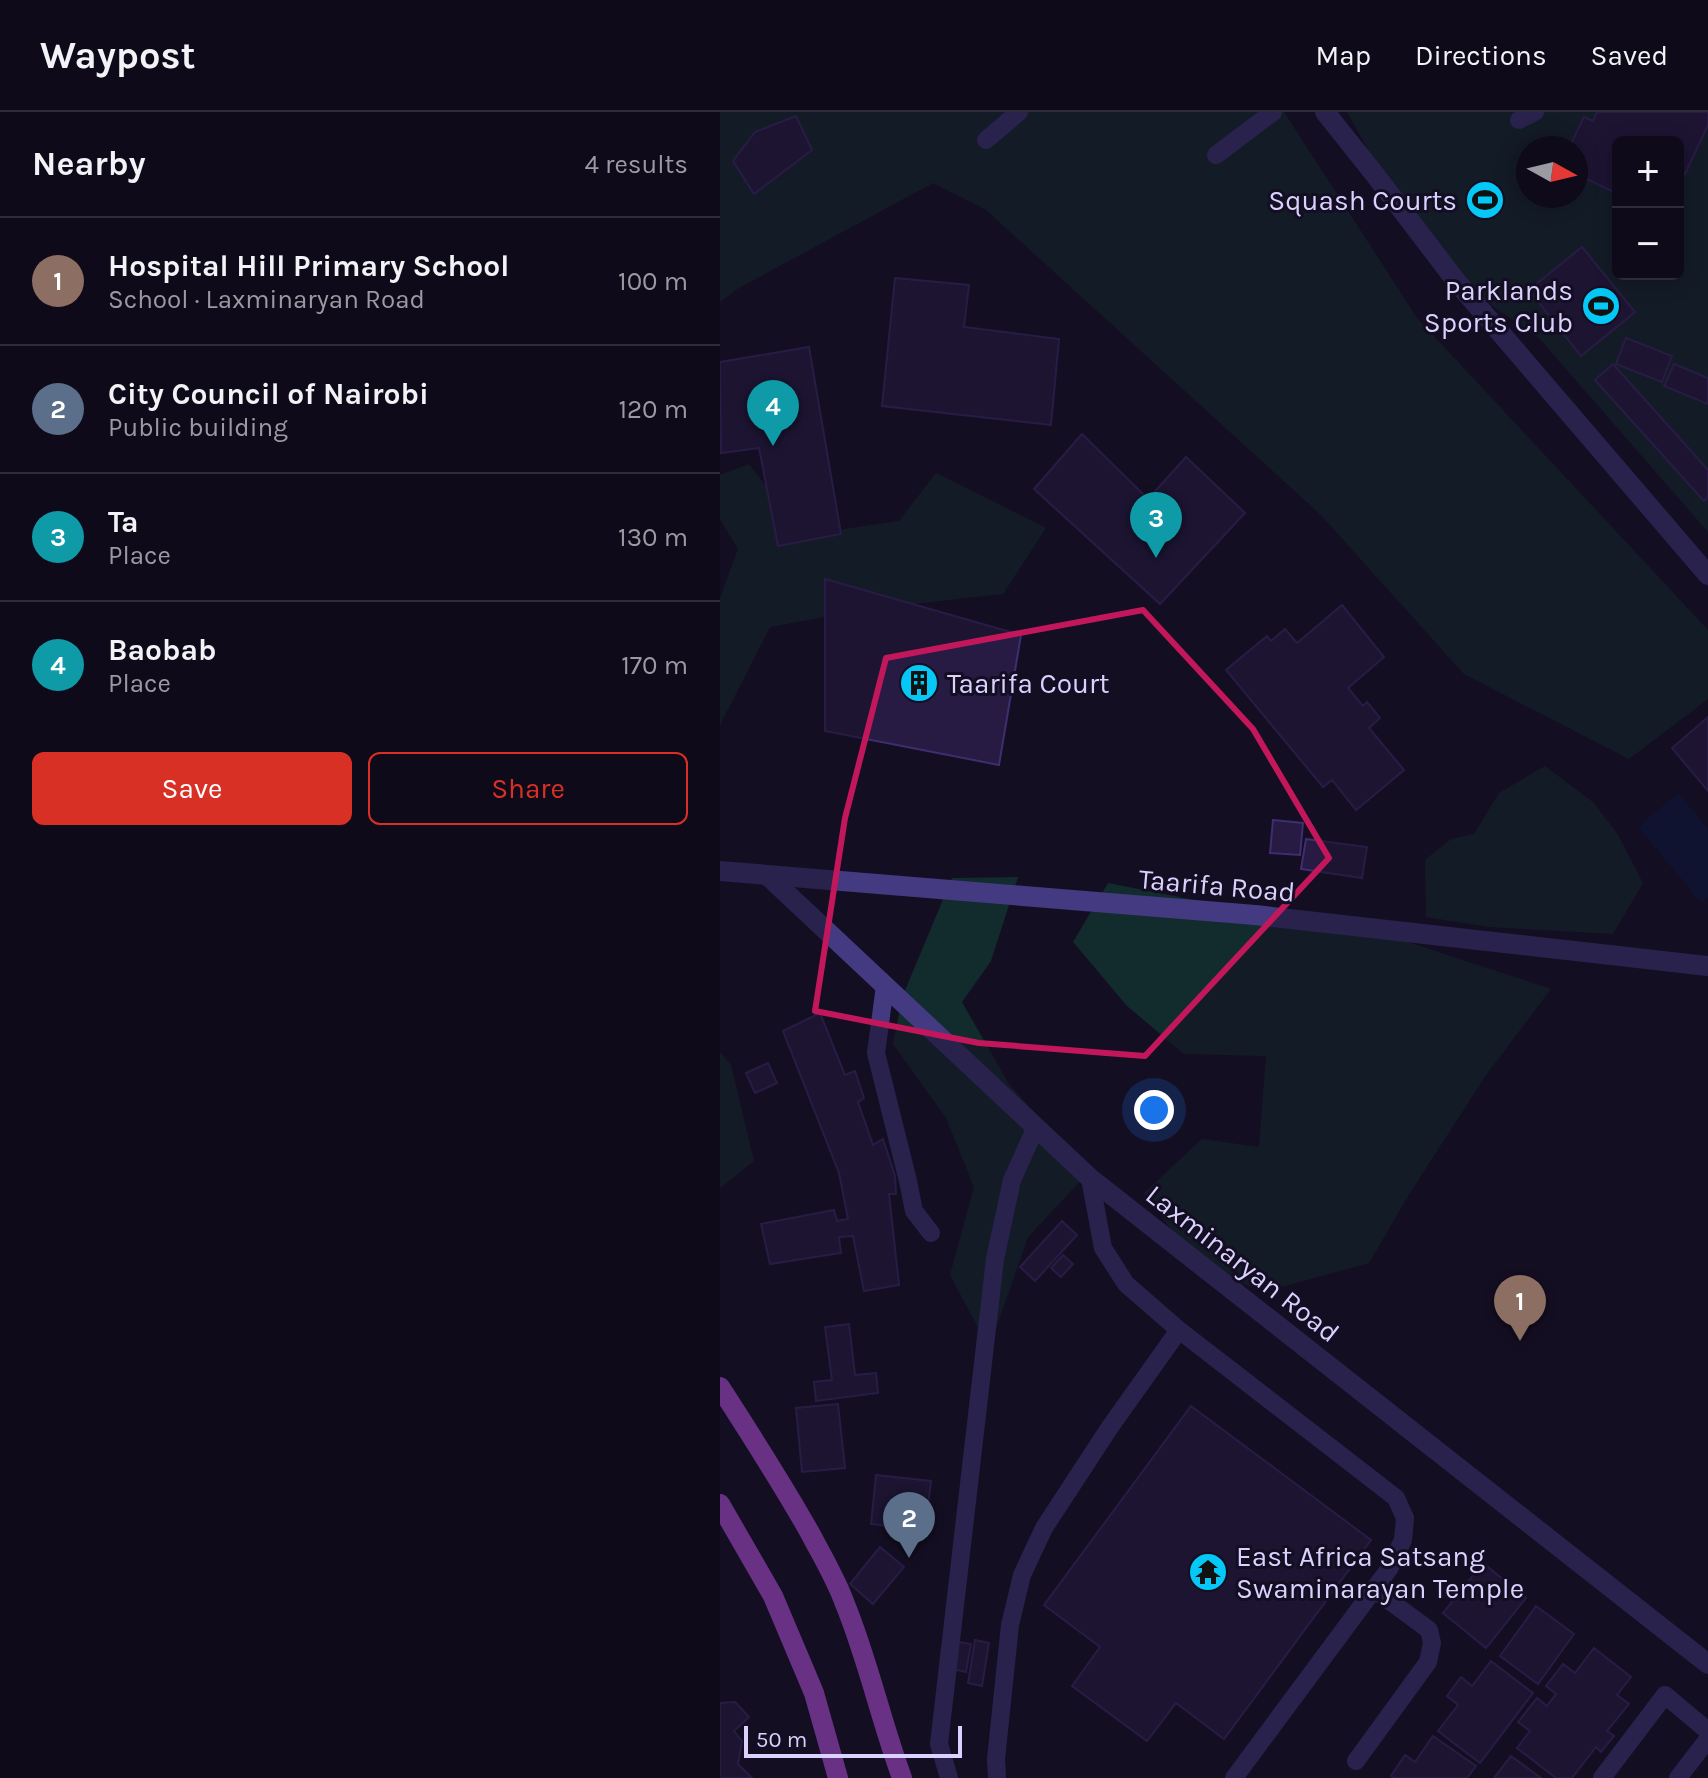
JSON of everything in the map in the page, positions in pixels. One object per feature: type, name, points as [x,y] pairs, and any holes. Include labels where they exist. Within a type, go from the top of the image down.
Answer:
[{"type":"main road","points":[[720,1387],[783,1485],[845,1603],[902,1778]]},
{"type":"main road","points":[[720,1504],[773,1596],[814,1693],[838,1778]]},
{"type":"street","points":[[1325,112],[1456,281],[1708,575]]},
{"type":"street","name":"Taarifa Road","points":[[720,871],[1255,915],[1708,966]]},
{"type":"street","name":"Laxminaryan Road","points":[[768,876],[1090,1178],[1708,1664]]},
{"type":"lane","points":[[986,140],[1019,112]]},
{"type":"lane","points":[[1216,155],[1273,112]]},
{"type":"lane","points":[[885,986],[876,1053],[914,1211],[931,1233]]},
{"type":"lane","points":[[949,1778],[939,1744],[995,1259],[1012,1180],[1036,1127]]},
{"type":"lane","points":[[1090,1178],[1103,1248],[1126,1284],[1179,1330],[1396,1498],[1405,1518],[1403,1540],[1389,1569],[1234,1778]]},
{"type":"lane","points":[[997,1778],[996,1759],[1010,1625],[1022,1575],[1044,1528],[1179,1330]]},
{"type":"lane","points":[[1356,1761],[1428,1662],[1432,1643],[1429,1630],[1375,1590]]},
{"type":"lane","points":[[1602,1778],[1665,1695],[1708,1731]]},
{"type":"lane","points":[[1678,1778],[1708,1739]]},
{"type":"highlighted area","points":[[1143,610],[1253,729],[1329,858],[1145,1056],[979,1043],[815,1011],[845,818],[886,658]]},
{"type":"green space","points":[[720,112],[1284,112],[1417,318],[1708,630],[1708,699],[1629,759],[1464,674],[1320,514],[985,209],[933,183],[737,289],[720,302]]},
{"type":"green space","name":"Parklands Sports Club","points":[[1347,112],[1708,112],[1708,532],[1539,338],[1432,264]]},
{"type":"green space","points":[[749,464],[803,535],[899,521],[936,473],[1046,528],[1003,594],[867,609],[770,627],[720,725],[720,598],[738,549],[720,519],[720,475]]},
{"type":"green space","points":[[1545,766],[1594,803],[1618,835],[1643,883],[1613,934],[1489,927],[1426,917],[1425,860],[1451,839],[1474,834],[1499,793]]},
{"type":"green space","points":[[1018,877],[991,961],[962,1002],[1009,1084],[1088,1173],[1028,1237],[989,1348],[950,1275],[974,1187],[946,1118],[893,1044],[903,995],[952,878]]},
{"type":"green space","points":[[1108,883],[1225,906],[1316,912],[1551,989],[1486,1075],[1369,1263],[1263,1292],[1197,1264],[1144,1193],[1202,1139],[1259,1147],[1266,1056],[1184,1054],[1127,1006],[1073,942]]},
{"type":"green space","points":[[720,1052],[731,1065],[754,1161],[720,1188]]},
{"type":"water","points":[[1678,793],[1708,829],[1708,897],[1702,903],[1638,827]]},
{"type":"building","points":[[1597,112],[1708,112],[1708,125],[1685,174],[1684,136],[1612,136],[1612,191],[1588,180],[1588,136],[1575,136],[1584,117],[1593,121]]},
{"type":"building","points":[[796,116],[812,150],[754,194],[733,161],[755,132]]},
{"type":"building","points":[[1582,247],[1635,312],[1581,356],[1529,290]]},
{"type":"building","points":[[895,278],[969,285],[964,327],[1059,339],[1051,425],[882,406]]},
{"type":"building","points":[[1626,338],[1672,356],[1662,382],[1616,364]]},
{"type":"building","points":[[809,347],[841,534],[778,546],[759,448],[721,453],[720,362]]},
{"type":"building","points":[[1613,364],[1708,470],[1708,497],[1704,501],[1595,380]]},
{"type":"building","points":[[1674,364],[1708,378],[1708,404],[1664,386]]},
{"type":"building","points":[[1082,434],[1148,499],[1186,457],[1245,513],[1160,604],[1034,489]]},
{"type":"building","name":"Taarifa Court","points":[[825,579],[1021,635],[999,765],[825,731]]},
{"type":"building","points":[[1342,605],[1384,657],[1348,688],[1363,706],[1367,702],[1380,718],[1369,728],[1404,770],[1356,810],[1332,780],[1323,787],[1226,670],[1267,636],[1271,641],[1285,629],[1297,643]]},
{"type":"building","points":[[1708,717],[1708,791],[1672,748]]},
{"type":"building","points":[[1273,820],[1303,823],[1300,855],[1270,853]]},
{"type":"building","points":[[1306,839],[1367,847],[1362,878],[1301,869]]},
{"type":"building","points":[[820,1013],[845,1075],[855,1071],[864,1098],[858,1102],[873,1145],[883,1139],[895,1176],[896,1194],[889,1194],[899,1285],[864,1291],[853,1236],[839,1237],[841,1253],[770,1264],[761,1224],[834,1210],[837,1221],[848,1219],[839,1173],[783,1031]]},
{"type":"building","points":[[768,1063],[777,1083],[755,1093],[746,1073]]},
{"type":"building","points":[[1062,1221],[1077,1235],[1035,1281],[1020,1267]]},
{"type":"building","points":[[1063,1255],[1073,1264],[1061,1277],[1051,1268]]},
{"type":"building","points":[[849,1324],[855,1375],[876,1373],[878,1393],[816,1401],[814,1382],[832,1380],[825,1327]]},
{"type":"building","points":[[838,1404],[845,1468],[802,1472],[796,1408]]},
{"type":"building","name":"East Africa Satsang Swaminarayan Temple","points":[[1191,1406],[1371,1540],[1224,1739],[1176,1703],[1147,1741],[1072,1686],[1100,1647],[1044,1605]]},
{"type":"building","points":[[876,1475],[931,1481],[925,1531],[871,1524]]},
{"type":"building","points":[[880,1547],[904,1567],[873,1604],[850,1584]]},
{"type":"building","points":[[1483,1563],[1526,1598],[1486,1648],[1443,1613]]},
{"type":"building","points":[[1536,1606],[1574,1634],[1538,1684],[1500,1656]]},
{"type":"building","points":[[975,1640],[989,1643],[982,1686],[968,1683]]},
{"type":"building","points":[[959,1642],[971,1644],[966,1672],[953,1669]]},
{"type":"building","points":[[1594,1648],[1631,1677],[1617,1695],[1629,1704],[1607,1731],[1614,1736],[1601,1752],[1596,1747],[1572,1778],[1556,1778],[1517,1748],[1530,1731],[1518,1722],[1537,1698],[1547,1706],[1556,1694],[1546,1686],[1563,1664],[1575,1673]]},
{"type":"building","points":[[1491,1661],[1533,1693],[1480,1763],[1438,1731],[1458,1705],[1447,1696],[1461,1677],[1472,1686]]},
{"type":"building","points":[[735,1702],[749,1717],[734,1731],[742,1741],[738,1764],[752,1778],[720,1778],[720,1703]]},
{"type":"building","points":[[1433,1736],[1476,1766],[1467,1778],[1391,1776],[1405,1755],[1415,1762]]},
{"type":"building","points":[[1511,1756],[1541,1778],[1494,1778]]},
{"type":"place","name":"Squash Courts","points":[[1485,200]]},
{"type":"place","name":"Parklands Sports Club","points":[[1601,306]]},
{"type":"place","name":"Baobab","points":[[773,446]]},
{"type":"place","name":"Ta","points":[[1156,558]]},
{"type":"place","name":"Taarifa Court","points":[[919,683]]},
{"type":"place","name":"Hospital Hill Primary School","points":[[1520,1341]]},
{"type":"place","name":"City Council of Nairobi","points":[[909,1558]]},
{"type":"place","name":"East Africa Satsang Swaminarayan Temple","points":[[1208,1572]]}]
